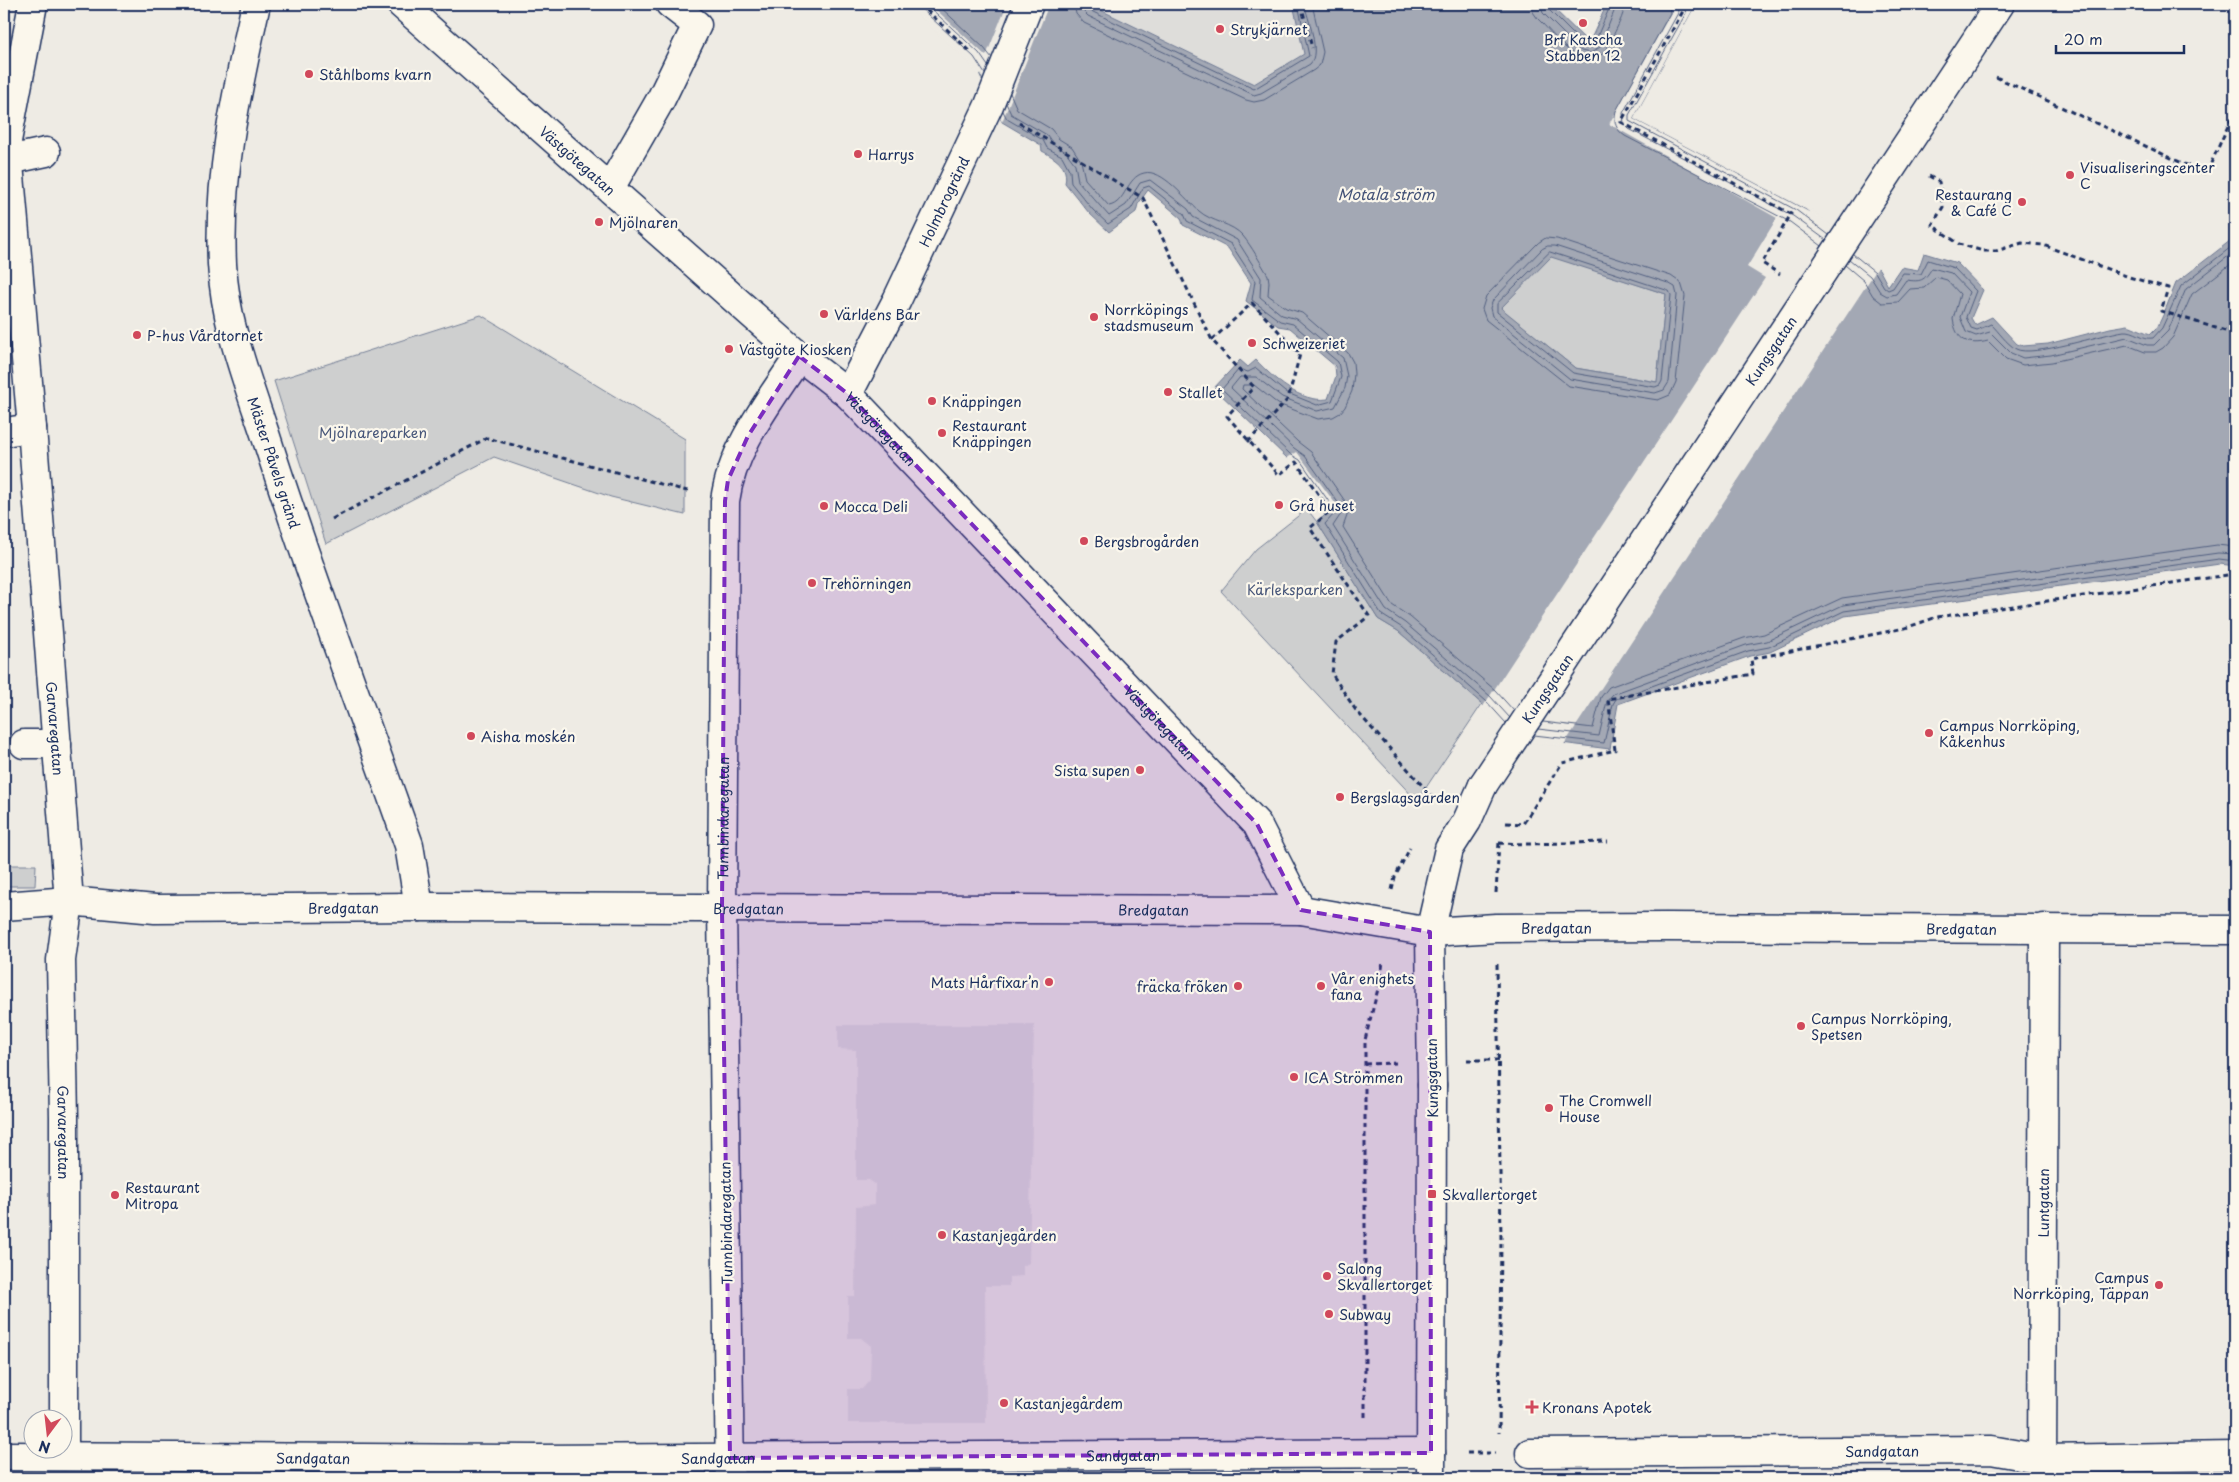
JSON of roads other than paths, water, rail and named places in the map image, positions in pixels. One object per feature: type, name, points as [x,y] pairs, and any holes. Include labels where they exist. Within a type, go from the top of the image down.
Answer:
[{"type":"street","name":"Garvaregatan","points":[[33,4],[7,141],[6,161],[32,428],[70,902],[61,960],[74,1463]]},
{"type":"street","name":"Mäster Påvels gränd","points":[[256,4],[230,124],[222,202],[222,266],[232,330],[300,536],[409,845],[419,907]]},
{"type":"street","points":[[610,188],[661,99],[697,25],[670,4]]},
{"type":"street","name":"Holmbrogränd","points":[[848,394],[897,300],[989,105],[1029,4]]},
{"type":"street","name":"Kungsgatan","points":[[1431,1466],[1432,1085],[1430,932],[1449,849],[1467,821],[1483,785],[2000,4]]},
{"type":"street","name":"Västgötegatan","points":[[410,12],[799,356],[848,394],[1257,824],[1301,910]]},
{"type":"street","points":[[6,161],[46,152]]},
{"type":"street","name":"Tunnbindaregatan","points":[[730,1468],[722,909],[725,501],[728,480],[740,452],[799,356]]},
{"type":"street","points":[[4,432],[32,428]]},
{"type":"street","points":[[24,744],[57,744]]},
{"type":"street","name":"Bredgatan","points":[[4,906],[70,902],[155,909],[419,907],[1301,910],[1430,932],[1496,928],[2235,930]]},
{"type":"street","name":"Luntgatan","points":[[2042,1468],[2044,928]]},
{"type":"street","name":"Sandgatan","points":[[1530,1453],[1991,1450],[2042,1468],[2235,1456]]},
{"type":"street","name":"Sandgatan","points":[[4,1456],[74,1463],[730,1468],[1365,1453],[1431,1466]]},
{"type":"water","name":"Motala ström","points":[[909,4],[1088,4],[1254,84],[1304,54],[1293,4],[1549,4],[1589,43],[1607,4],[1685,4],[1693,9],[1633,119],[1806,210],[1879,269],[1888,286],[1901,267],[1918,270],[1924,253],[1957,263],[1983,290],[1971,318],[1975,325],[1992,317],[2017,344],[2023,346],[2048,344],[2128,325],[2150,334],[2158,326],[2176,283],[2235,237],[2235,566],[2220,564],[1845,616],[1770,652],[1750,656],[1618,704],[1610,749],[1512,737],[1482,704],[1398,631],[1378,619],[1317,522],[1330,511],[1296,462],[1287,458],[1214,388],[1240,360],[1248,367],[1256,360],[1288,388],[1307,397],[1328,399],[1336,376],[1335,366],[1290,328],[1278,326],[1246,301],[1251,283],[1228,248],[1183,225],[1181,218],[1148,190],[1138,204],[1136,212],[1109,232],[1089,213],[1065,183],[1065,172],[1060,163],[1042,151],[1041,145],[1002,122],[979,73],[971,61]],"holes":[[[1551,257],[1666,294],[1657,382],[1575,368],[1501,308]]]},
{"type":"place","name":"Brf Katscha Stabben 12","points":[[1583,23]]},
{"type":"place","name":"Strykjärnet","points":[[1220,29]]},
{"type":"place","name":"Ståhlboms kvarn","points":[[309,74]]},
{"type":"place","name":"Harrys","points":[[858,154]]},
{"type":"place","name":"Visualiseringscenter C","points":[[2070,175]]},
{"type":"place","name":"Restaurang & Café C","points":[[2022,202]]},
{"type":"place","name":"Mjölnaren","points":[[599,222]]},
{"type":"place","name":"Världens Bar","points":[[824,314]]},
{"type":"place","name":"Norrköpings stadsmuseum","points":[[1094,317]]},
{"type":"place","name":"P-hus Vårdtornet","points":[[137,335]]},
{"type":"place","name":"Schweizeriet","points":[[1252,343]]},
{"type":"place","name":"Västgöte Kiosken","points":[[729,349]]},
{"type":"place","name":"Stallet","points":[[1168,392]]},
{"type":"place","name":"Knäppingen","points":[[932,401]]},
{"type":"place","name":"Restaurant Knäppingen","points":[[942,433]]},
{"type":"place","name":"Grå huset","points":[[1279,505]]},
{"type":"place","name":"Mocca Deli","points":[[824,506]]},
{"type":"place","name":"Bergsbrogården","points":[[1084,541]]},
{"type":"place","name":"Trehörningen","points":[[812,583]]},
{"type":"place","name":"Campus Norrköping, Kåkenhus","points":[[1929,733]]},
{"type":"place","name":"Aisha moskén","points":[[471,736]]},
{"type":"place","name":"Sista supen","points":[[1140,770]]},
{"type":"place","name":"Bergslagsgården","points":[[1340,797]]},
{"type":"place","name":"Mats Hårfixar’n","points":[[1049,982]]},
{"type":"place","name":"fräcka frõken","points":[[1238,986]]},
{"type":"place","name":"Vår enighets fana","points":[[1321,986]]},
{"type":"place","name":"Campus Norrköping, Spetsen","points":[[1801,1026]]},
{"type":"place","name":"ICA Strömmen","points":[[1294,1077]]},
{"type":"place","name":"The Cromwell House","points":[[1549,1108]]},
{"type":"place","name":"Skvallertorget","points":[[1432,1194]]},
{"type":"place","name":"Restaurant Mitropa","points":[[115,1195]]},
{"type":"place","name":"Kastanjegården","points":[[942,1235]]},
{"type":"place","name":"Salong Skvallertorget","points":[[1327,1276]]},
{"type":"place","name":"Campus Norrköping, Täppan","points":[[2159,1285]]},
{"type":"place","name":"Subway","points":[[1329,1314]]},
{"type":"place","name":"Kastanjegårdem","points":[[1004,1403]]},
{"type":"place","name":"Kronans Apotek","points":[[1532,1407]]},
{"type":"park label","name":"Mjölnareparken","points":[[373,432]]},
{"type":"park label","name":"Kärleksparken","points":[[1295,589]]}]
